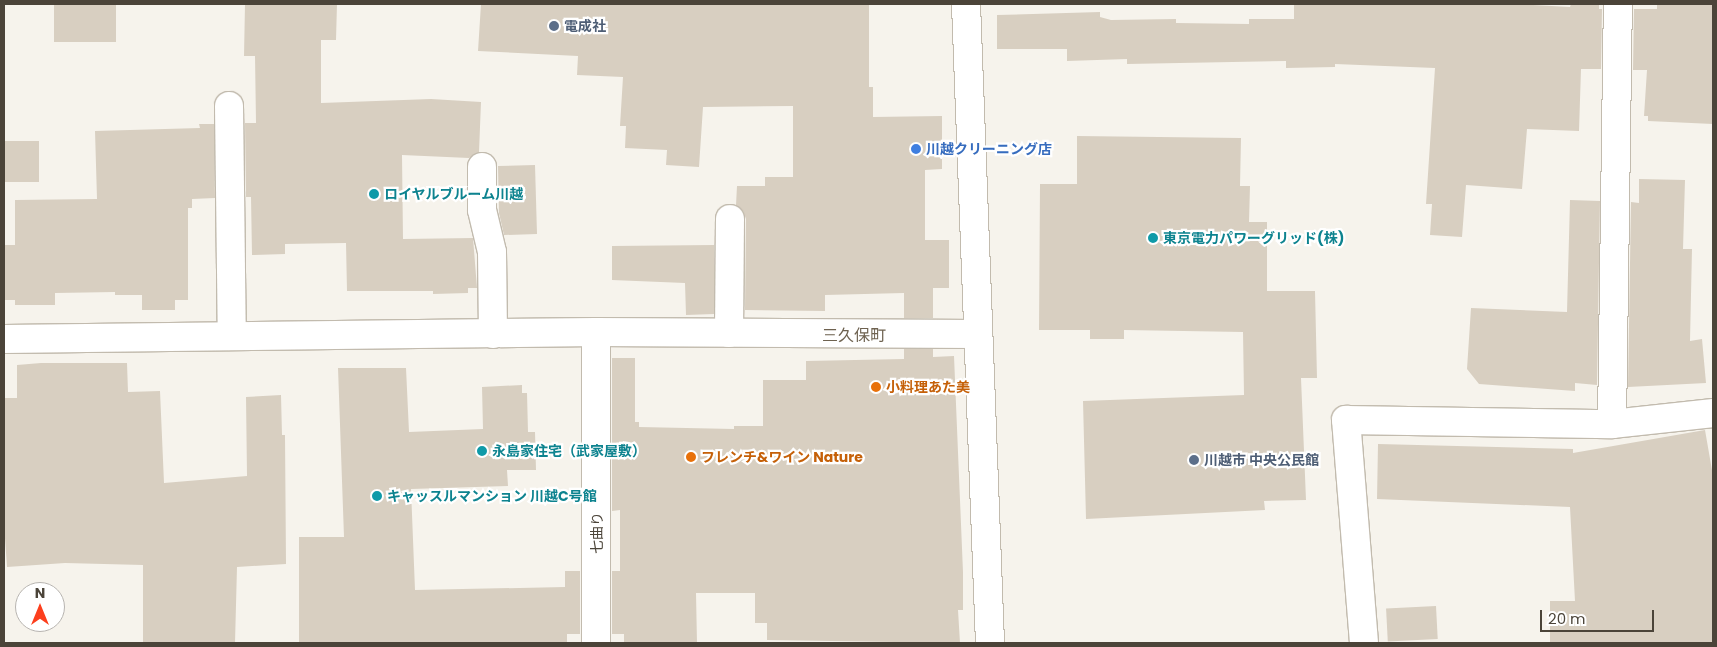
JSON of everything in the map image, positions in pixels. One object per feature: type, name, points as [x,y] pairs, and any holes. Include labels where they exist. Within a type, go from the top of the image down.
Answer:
[{"type":"street","points":[[966,4],[976,334],[990,643]]},
{"type":"street","points":[[1612,424],[1618,4]]},
{"type":"street","points":[[229,106],[232,336]]},
{"type":"street","points":[[482,167],[482,210],[492,252],[493,334]]},
{"type":"street","points":[[729,333],[730,219]]},
{"type":"street","points":[[4,339],[596,332],[976,334]]},
{"type":"street","name":"七曲り","points":[[596,332],[596,643]]},
{"type":"street","points":[[1364,643],[1346,420],[1612,424],[1713,413]]},
{"type":"building","points":[[54,4],[116,4],[116,42],[54,42]]},
{"type":"building","points":[[245,4],[337,4],[336,40],[321,40],[321,103],[431,99],[481,102],[479,152],[469,158],[402,155],[403,239],[473,238],[477,288],[468,288],[468,293],[433,294],[433,291],[347,291],[346,243],[285,244],[285,254],[252,255],[251,197],[246,197],[245,123],[256,123],[255,56],[244,56]]},
{"type":"building","points":[[481,4],[869,4],[869,87],[873,87],[873,117],[942,116],[942,169],[925,170],[925,240],[949,240],[949,288],[933,288],[933,318],[904,318],[904,293],[825,295],[825,311],[745,310],[746,219],[743,211],[736,205],[737,186],[765,186],[765,177],[793,177],[793,106],[703,107],[699,167],[666,165],[667,150],[625,148],[626,126],[620,126],[623,77],[577,75],[578,56],[478,51]]},
{"type":"building","points":[[1294,4],[1513,4],[1570,7],[1571,4],[1599,4],[1599,9],[1602,9],[1601,69],[1581,69],[1579,131],[1527,129],[1522,189],[1466,185],[1462,237],[1430,235],[1432,204],[1426,204],[1435,68],[1335,64],[1335,67],[1286,68],[1286,61],[1127,64],[1127,59],[1067,61],[1067,49],[997,49],[997,15],[1100,12],[1100,17],[1111,20],[1176,19],[1176,23],[1249,24],[1249,19],[1294,19]]},
{"type":"building","points":[[1657,4],[1713,4],[1713,124],[1648,121],[1648,116],[1644,116],[1647,70],[1633,70],[1634,9],[1657,9]]},
{"type":"building","points":[[199,124],[214,124],[215,198],[192,199],[192,208],[188,208],[188,300],[175,300],[175,310],[142,310],[142,295],[115,295],[115,292],[55,293],[55,305],[15,305],[15,300],[4,300],[4,245],[15,245],[15,200],[97,199],[95,131],[200,128]]},
{"type":"building","points":[[1077,136],[1241,138],[1240,186],[1250,186],[1249,222],[1267,222],[1267,291],[1315,291],[1317,378],[1301,378],[1306,500],[1264,501],[1265,510],[1086,519],[1083,401],[1244,395],[1243,332],[1124,330],[1124,339],[1090,339],[1090,330],[1039,330],[1040,184],[1077,184]]},
{"type":"building","points":[[4,141],[39,141],[39,182],[4,182]]},
{"type":"building","points":[[535,165],[537,234],[504,235],[499,213],[498,166]]},
{"type":"building","points":[[1639,179],[1685,180],[1683,249],[1692,249],[1690,341],[1702,339],[1706,383],[1628,387],[1631,202],[1639,203]]},
{"type":"building","points":[[1570,200],[1600,201],[1597,385],[1575,383],[1575,391],[1479,384],[1467,369],[1471,308],[1567,312]]},
{"type":"building","points":[[714,245],[714,314],[686,315],[685,283],[612,280],[612,246]]},
{"type":"building","points":[[904,349],[933,349],[933,357],[954,356],[963,572],[963,610],[958,610],[960,643],[767,640],[767,623],[755,623],[755,593],[696,593],[697,643],[624,643],[624,634],[612,634],[612,571],[620,571],[620,510],[612,511],[612,358],[635,358],[635,422],[639,422],[639,427],[734,429],[734,426],[763,426],[763,380],[806,380],[806,361],[904,359]]},
{"type":"building","points":[[41,363],[127,363],[128,392],[160,391],[164,483],[247,476],[246,397],[281,395],[282,435],[285,435],[286,564],[237,567],[235,643],[143,643],[143,565],[65,563],[7,567],[4,524],[4,398],[17,398],[17,365]]},
{"type":"building","points":[[338,368],[406,368],[409,432],[483,429],[482,387],[522,385],[522,393],[527,393],[528,432],[535,432],[536,470],[507,470],[508,486],[411,489],[415,590],[565,587],[565,571],[580,571],[580,634],[567,634],[567,643],[299,643],[299,537],[344,537]]},
{"type":"building","points":[[1705,430],[1713,476],[1713,643],[1550,643],[1550,601],[1575,601],[1570,507],[1377,499],[1378,444],[1573,449],[1573,453]]},
{"type":"building","points":[[1436,606],[1438,639],[1388,642],[1386,609]]},
{"type":"place","name":"電成社","points":[[554,26]]},
{"type":"place","name":"川越クリーニング店","points":[[916,149]]},
{"type":"place","name":"ロイヤルブルーム川越","points":[[374,194]]},
{"type":"place","name":"東京電力パワーグリッド(株)","points":[[1153,238]]},
{"type":"place","name":"小料理あた美","points":[[876,387]]},
{"type":"place","name":"永島家住宅（武家屋敷）","points":[[482,451]]},
{"type":"place","name":"フレンチ&ワイン Nature","points":[[691,457]]},
{"type":"place","name":"川越市 中央公民館","points":[[1194,460]]},
{"type":"place","name":"キャッスルマンション 川越C号館","points":[[377,496]]},
{"type":"district","name":"三久保町","points":[[854,336]]}]
